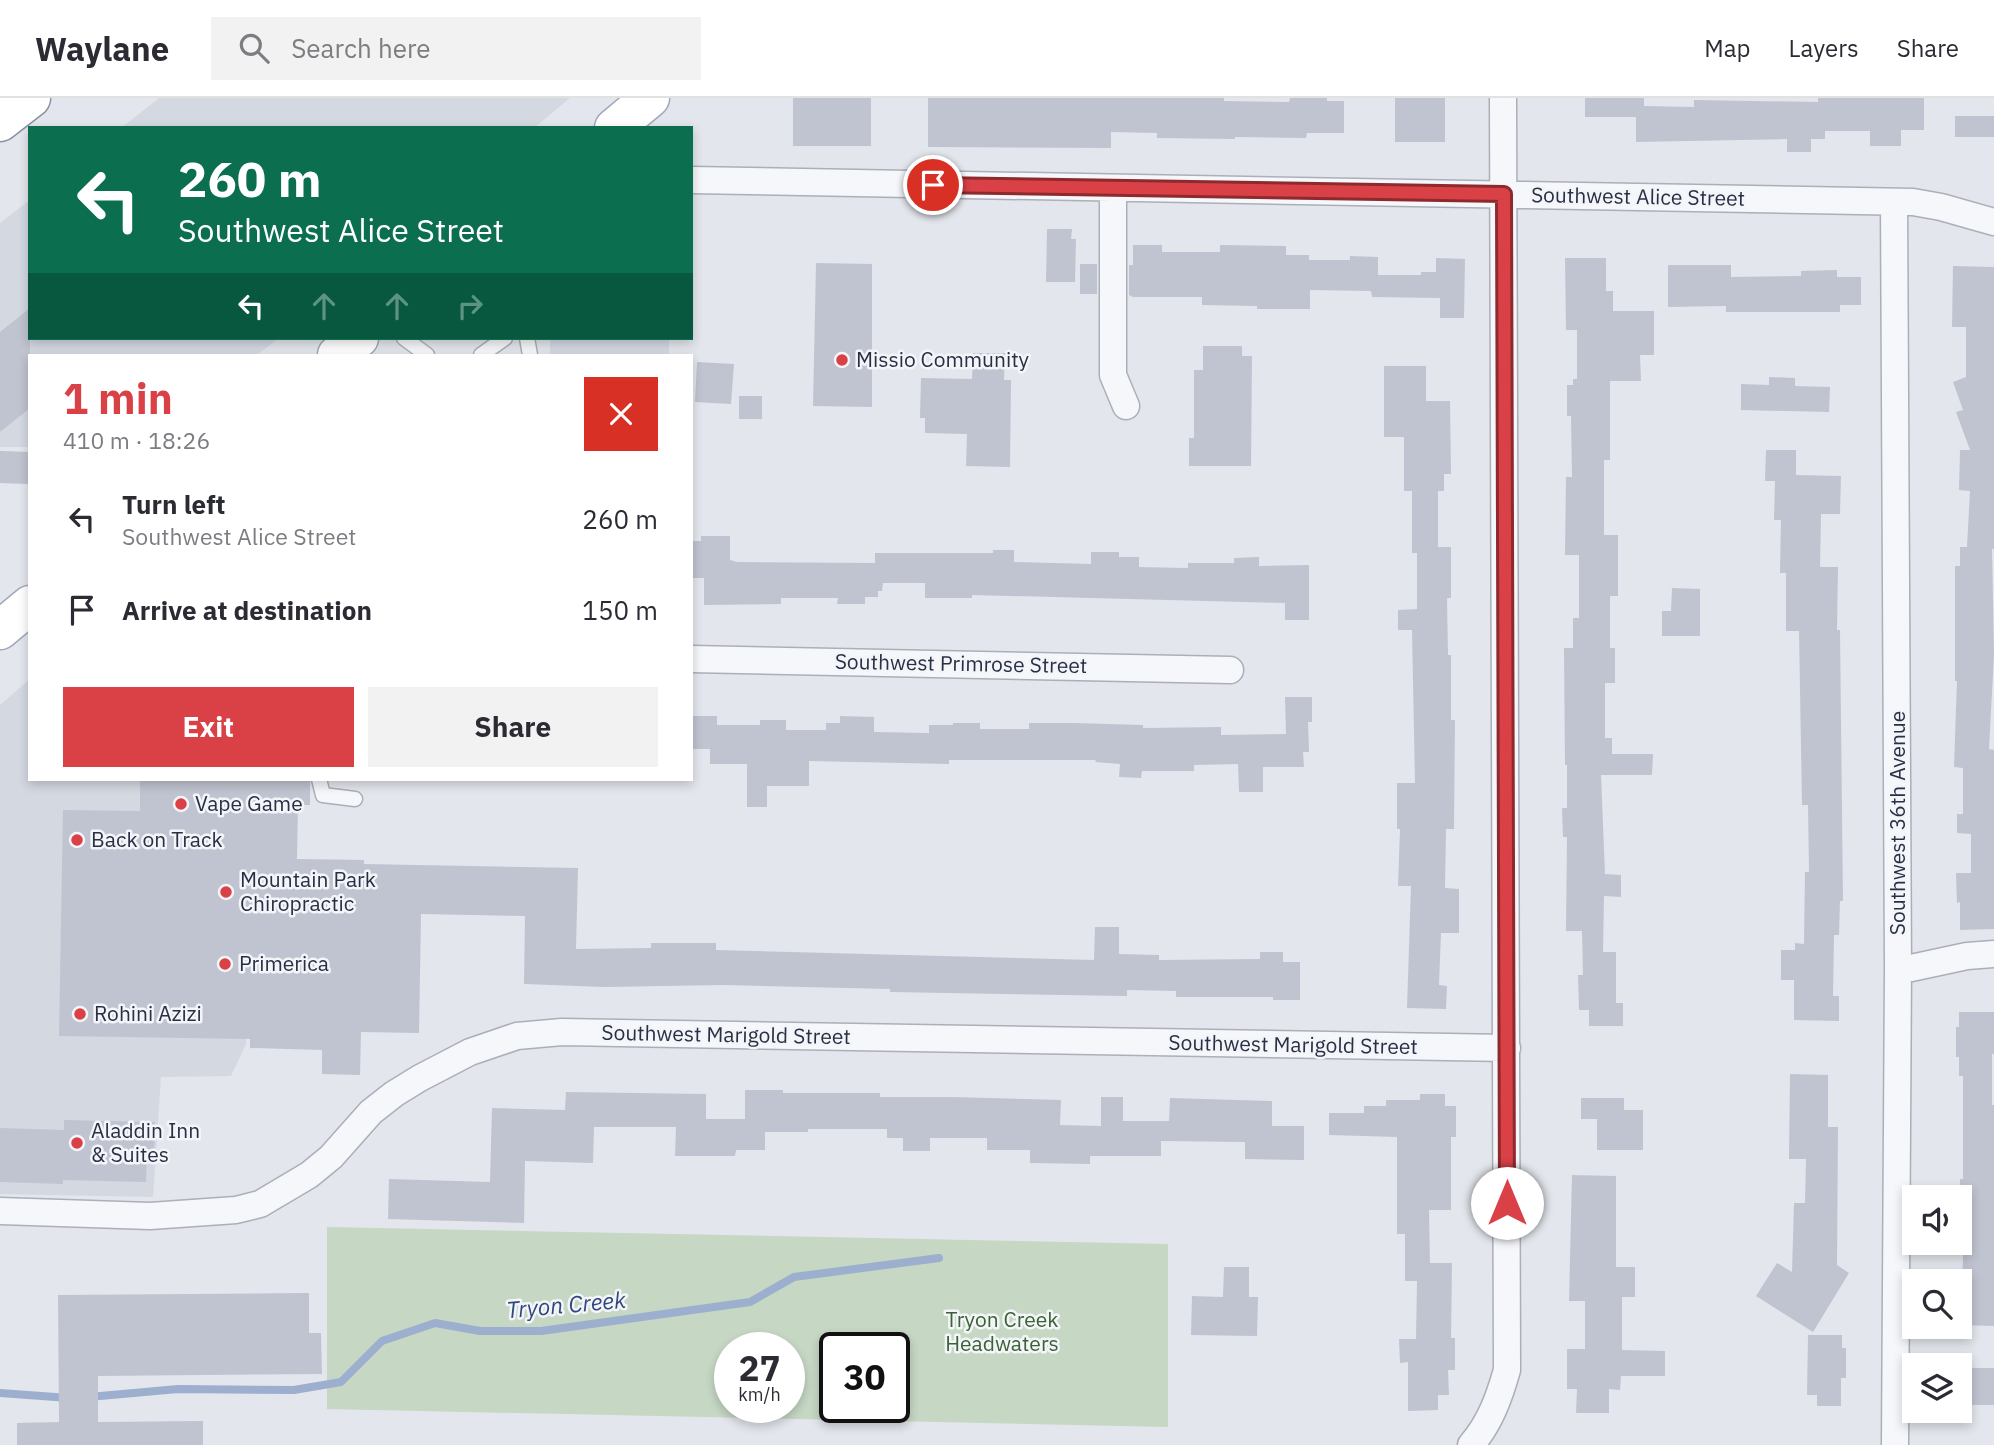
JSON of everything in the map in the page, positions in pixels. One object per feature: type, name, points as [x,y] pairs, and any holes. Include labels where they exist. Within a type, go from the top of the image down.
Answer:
[{"type":"main road","points":[[0,122],[31,98]]},
{"type":"main road","points":[[616,126],[650,98]]},
{"type":"main road","points":[[338,354],[356,340]]},
{"type":"main road","points":[[0,629],[28,607]]},
{"type":"street","points":[[1471,1445],[1481,1434],[1496,1406],[1507,1370],[1503,98]]},
{"type":"street","name":"Southwest Alice Street","points":[[693,180],[1113,190],[1894,202],[1928,204],[1994,222]]},
{"type":"street","points":[[1113,190],[1113,374],[1126,406]]},
{"type":"street","name":"Southwest 36th Avenue","points":[[1894,202],[1898,968],[1895,1445]]},
{"type":"street","name":"Southwest Primrose Street","points":[[693,659],[1230,670]]},
{"type":"street","points":[[1898,968],[1994,954]]},
{"type":"street","name":"Southwest Marigold Street","points":[[0,1210],[150,1216],[236,1210],[260,1203],[309,1175],[331,1157],[371,1112],[394,1094],[470,1052],[517,1036],[576,1032],[1507,1048]]},
{"type":"lane","points":[[407,340],[426,354]]},
{"type":"lane","points":[[482,354],[502,340]]},
{"type":"lane","points":[[320,781],[323,795],[355,799]]},
{"type":"shaded area","points":[[159,98],[570,98],[536,126],[124,126]]},
{"type":"shaded area","points":[[28,202],[28,340],[276,340],[258,354],[28,354],[28,447],[0,447],[0,223]]},
{"type":"shaded area","points":[[550,340],[669,340],[669,354],[550,354]]},
{"type":"shaded area","points":[[28,681],[28,781],[250,781],[246,1044],[231,1076],[161,1077],[153,1197],[0,1194],[0,705]]},
{"type":"green space","name":"Tryon Creek Headwaters","points":[[327,1227],[1168,1244],[1168,1427],[910,1421],[910,1332],[819,1332],[819,1420],[805,1419],[805,1332],[714,1332],[714,1417],[327,1409]]},
{"type":"building","points":[[793,98],[871,98],[871,146],[793,146]]},
{"type":"building","points":[[928,98],[1224,98],[1224,101],[1289,102],[1290,98],[1327,98],[1327,101],[1344,101],[1344,133],[1307,133],[1306,138],[1235,139],[1157,138],[1157,133],[1111,132],[1111,148],[928,147]]},
{"type":"building","points":[[1395,98],[1445,98],[1445,142],[1395,142]]},
{"type":"building","points":[[1585,98],[1644,98],[1644,106],[1694,107],[1694,100],[1818,102],[1818,98],[1924,98],[1924,130],[1901,130],[1901,146],[1870,146],[1870,131],[1825,131],[1825,139],[1811,139],[1811,152],[1787,152],[1787,139],[1636,142],[1636,117],[1585,117]]},
{"type":"building","points":[[1955,116],[1994,116],[1994,137],[1955,137]]},
{"type":"building","points":[[1047,229],[1072,229],[1071,239],[1076,239],[1075,282],[1046,282]]},
{"type":"building","points":[[1133,245],[1162,245],[1162,252],[1220,252],[1220,245],[1286,246],[1286,255],[1309,255],[1309,260],[1350,260],[1350,256],[1378,257],[1378,275],[1421,275],[1421,272],[1436,272],[1436,258],[1465,259],[1464,318],[1440,318],[1440,298],[1372,297],[1371,291],[1310,290],[1310,309],[1202,305],[1202,297],[1133,297],[1129,295],[1129,265],[1133,265]]},
{"type":"building","points":[[1565,258],[1606,258],[1606,291],[1613,291],[1613,311],[1654,311],[1654,355],[1640,355],[1641,381],[1610,381],[1610,460],[1604,460],[1604,535],[1618,535],[1618,596],[1610,596],[1610,648],[1615,648],[1615,683],[1605,683],[1605,738],[1612,738],[1612,754],[1653,754],[1652,775],[1601,775],[1605,874],[1621,875],[1621,897],[1604,896],[1603,952],[1616,952],[1616,1003],[1623,1003],[1623,1026],[1589,1026],[1589,1010],[1579,1010],[1578,975],[1583,975],[1582,931],[1566,931],[1567,837],[1563,837],[1562,808],[1567,808],[1564,648],[1573,648],[1573,618],[1579,618],[1579,555],[1565,555],[1566,477],[1572,477],[1571,416],[1567,416],[1567,385],[1573,385],[1573,379],[1577,379],[1577,330],[1566,330]]},
{"type":"building","points":[[816,263],[872,264],[872,407],[813,406]]},
{"type":"building","points":[[1080,264],[1097,264],[1097,294],[1080,294]]},
{"type":"building","points":[[1668,265],[1731,265],[1731,277],[1801,276],[1801,271],[1837,270],[1837,277],[1861,277],[1861,305],[1840,305],[1840,312],[1726,312],[1726,306],[1668,307]]},
{"type":"building","points":[[1953,266],[1994,267],[1994,654],[1989,749],[1994,750],[1994,929],[1960,930],[1960,902],[1957,903],[1956,873],[1971,873],[1971,834],[1957,833],[1957,814],[1963,814],[1963,768],[1954,767],[1957,681],[1955,566],[1960,566],[1960,547],[1967,547],[1970,491],[1959,490],[1960,450],[1970,450],[1956,412],[1963,410],[1953,382],[1966,377],[1966,327],[1952,327]]},
{"type":"building","points":[[28,310],[28,410],[0,432],[0,332]]},
{"type":"building","points":[[1203,346],[1242,346],[1242,356],[1252,356],[1251,466],[1189,466],[1189,438],[1194,438],[1194,370],[1203,370]]},
{"type":"building","points":[[973,353],[1005,353],[1004,380],[1011,380],[1010,467],[966,466],[967,434],[925,433],[925,418],[920,418],[921,378],[972,379]]},
{"type":"building","points":[[697,362],[734,364],[731,404],[695,402]]},
{"type":"building","points":[[1384,366],[1426,366],[1426,401],[1450,401],[1451,474],[1444,474],[1444,491],[1438,491],[1438,547],[1451,547],[1451,598],[1447,598],[1448,655],[1451,655],[1451,720],[1455,720],[1454,829],[1446,829],[1445,888],[1459,889],[1459,933],[1441,933],[1439,985],[1447,986],[1446,1009],[1407,1008],[1411,886],[1398,886],[1400,829],[1397,829],[1397,783],[1415,783],[1412,630],[1398,630],[1398,610],[1417,609],[1417,553],[1412,553],[1412,491],[1404,491],[1404,437],[1384,437]]},
{"type":"building","points":[[1769,377],[1795,378],[1795,386],[1830,387],[1829,412],[1741,410],[1741,384],[1769,385]]},
{"type":"building","points":[[739,396],[762,396],[762,419],[739,419]]},
{"type":"building","points":[[1766,450],[1796,450],[1796,475],[1841,476],[1840,514],[1821,514],[1820,567],[1838,567],[1843,901],[1840,901],[1839,935],[1834,935],[1833,996],[1839,996],[1839,1021],[1794,1020],[1794,980],[1781,980],[1781,950],[1795,950],[1795,943],[1804,944],[1805,872],[1809,872],[1808,805],[1802,805],[1799,631],[1786,631],[1786,573],[1780,573],[1781,520],[1774,520],[1775,481],[1765,481]]},
{"type":"building","points":[[0,451],[28,452],[28,484],[0,483]]},
{"type":"building","points":[[701,536],[730,536],[730,560],[737,562],[875,563],[875,553],[993,553],[993,550],[1014,550],[1014,562],[1091,564],[1091,552],[1119,552],[1119,557],[1139,557],[1139,567],[1188,568],[1188,563],[1234,563],[1234,558],[1259,557],[1259,566],[1309,565],[1309,620],[1285,620],[1285,603],[972,595],[972,598],[925,598],[925,583],[883,583],[878,597],[865,597],[865,604],[837,604],[838,598],[781,598],[781,604],[704,605],[704,578],[693,578],[693,541],[701,541]]},
{"type":"building","points":[[1672,588],[1700,589],[1700,636],[1662,636],[1662,611],[1671,611]]},
{"type":"building","points":[[1285,697],[1312,697],[1312,722],[1308,722],[1309,752],[1303,752],[1304,767],[1263,767],[1263,792],[1239,792],[1238,764],[1194,765],[1194,771],[1142,771],[1141,778],[1119,777],[1120,764],[1095,762],[1096,760],[949,760],[949,764],[809,761],[809,786],[767,786],[767,807],[747,807],[747,764],[710,764],[710,749],[693,749],[693,716],[717,716],[717,725],[760,725],[760,720],[786,720],[786,730],[826,730],[826,723],[840,723],[840,716],[874,717],[874,732],[929,733],[929,725],[953,723],[980,723],[980,729],[1029,729],[1029,723],[1074,723],[1143,725],[1143,728],[1221,727],[1221,735],[1286,734]]},
{"type":"building","points":[[140,781],[310,781],[310,805],[298,805],[297,859],[364,860],[364,864],[578,868],[576,949],[651,948],[651,943],[716,943],[716,950],[1094,960],[1095,927],[1119,927],[1119,954],[1159,955],[1159,960],[1260,959],[1260,952],[1283,952],[1283,962],[1300,962],[1300,1000],[1273,1000],[1273,997],[1176,997],[1176,991],[1127,990],[1127,996],[890,992],[890,989],[724,985],[604,987],[524,984],[525,916],[421,914],[419,1033],[361,1032],[360,1075],[322,1074],[322,1050],[250,1048],[250,1039],[59,1036],[63,810],[140,811]]},
{"type":"building","points":[[1959,1012],[1994,1012],[1994,1326],[1972,1325],[1972,1269],[1962,1269],[1963,1255],[1972,1255],[1972,1185],[1960,1185],[1960,1179],[1963,1179],[1963,1076],[1959,1076],[1959,1057],[1956,1057],[1956,1027],[1959,1027]]},
{"type":"building","points":[[1790,1074],[1828,1075],[1828,1127],[1838,1127],[1837,1265],[1849,1273],[1813,1332],[1756,1296],[1777,1263],[1792,1272],[1794,1203],[1805,1203],[1806,1159],[1789,1159]]},
{"type":"building","points":[[745,1090],[783,1090],[783,1093],[880,1093],[880,1097],[1061,1100],[1060,1125],[1101,1126],[1101,1097],[1123,1097],[1123,1121],[1169,1121],[1170,1098],[1272,1101],[1272,1126],[1304,1126],[1304,1160],[1245,1159],[1245,1142],[1161,1141],[1161,1156],[1090,1156],[1090,1164],[1030,1163],[1030,1150],[987,1150],[987,1138],[930,1138],[930,1151],[903,1151],[903,1138],[887,1138],[887,1129],[765,1132],[765,1150],[736,1150],[735,1156],[675,1156],[676,1127],[594,1127],[593,1163],[525,1161],[524,1223],[388,1219],[389,1179],[490,1182],[492,1108],[565,1110],[566,1092],[706,1094],[706,1119],[745,1119]]},
{"type":"building","points":[[1420,1094],[1445,1094],[1445,1106],[1456,1106],[1456,1137],[1451,1137],[1451,1210],[1429,1210],[1430,1263],[1452,1263],[1451,1338],[1455,1338],[1455,1370],[1448,1370],[1449,1395],[1438,1395],[1438,1410],[1408,1411],[1408,1362],[1400,1363],[1399,1339],[1416,1339],[1417,1281],[1405,1281],[1405,1234],[1397,1234],[1397,1137],[1329,1135],[1329,1113],[1364,1113],[1364,1106],[1386,1106],[1386,1100],[1420,1100]]},
{"type":"building","points":[[1581,1098],[1624,1098],[1624,1110],[1643,1110],[1643,1150],[1597,1150],[1597,1119],[1581,1119]]},
{"type":"building","name":"Aladdin Inn & Suites","points":[[64,1120],[155,1122],[154,1156],[147,1155],[146,1182],[0,1182],[0,1128],[64,1130]]},
{"type":"building","points":[[1572,1175],[1616,1176],[1616,1267],[1635,1267],[1635,1297],[1622,1297],[1622,1350],[1665,1351],[1665,1376],[1621,1376],[1620,1390],[1609,1389],[1609,1413],[1576,1413],[1577,1389],[1567,1389],[1567,1349],[1585,1349],[1585,1301],[1569,1301]]},
{"type":"building","points":[[1224,1267],[1249,1267],[1249,1297],[1258,1297],[1257,1336],[1191,1335],[1192,1296],[1223,1297]]},
{"type":"building","points":[[309,1293],[309,1333],[321,1333],[322,1374],[98,1376],[98,1422],[203,1421],[203,1445],[17,1445],[17,1423],[59,1422],[58,1295]]},
{"type":"building","points":[[1808,1335],[1842,1335],[1842,1348],[1846,1348],[1846,1378],[1841,1378],[1841,1406],[1817,1406],[1817,1395],[1807,1395]]},
{"type":"building","points":[[1972,1368],[1994,1368],[1994,1405],[1972,1405]]},
{"type":"waterway","name":"Tryon Creek","points":[[89,1397],[178,1389],[294,1390],[341,1382],[382,1341],[435,1323],[480,1331],[541,1331],[750,1302],[794,1277],[939,1258]]},
{"type":"waterway","name":"Tryon Creek","points":[[0,1393],[69,1398]]},
{"type":"place","name":"Missio Community","points":[[842,360]]},
{"type":"place","name":"Vape Game","points":[[181,804]]},
{"type":"place","name":"Back on Track","points":[[77,840]]},
{"type":"place","name":"Mountain Park Chiropractic","points":[[226,892]]},
{"type":"place","name":"Primerica","points":[[225,964]]},
{"type":"place","name":"Rohini Azizi","points":[[80,1014]]},
{"type":"place","name":"Aladdin Inn & Suites","points":[[77,1143]]},
{"type":"route","points":[[933,185],[1113,190],[1504,194],[1507,1203]]}]
